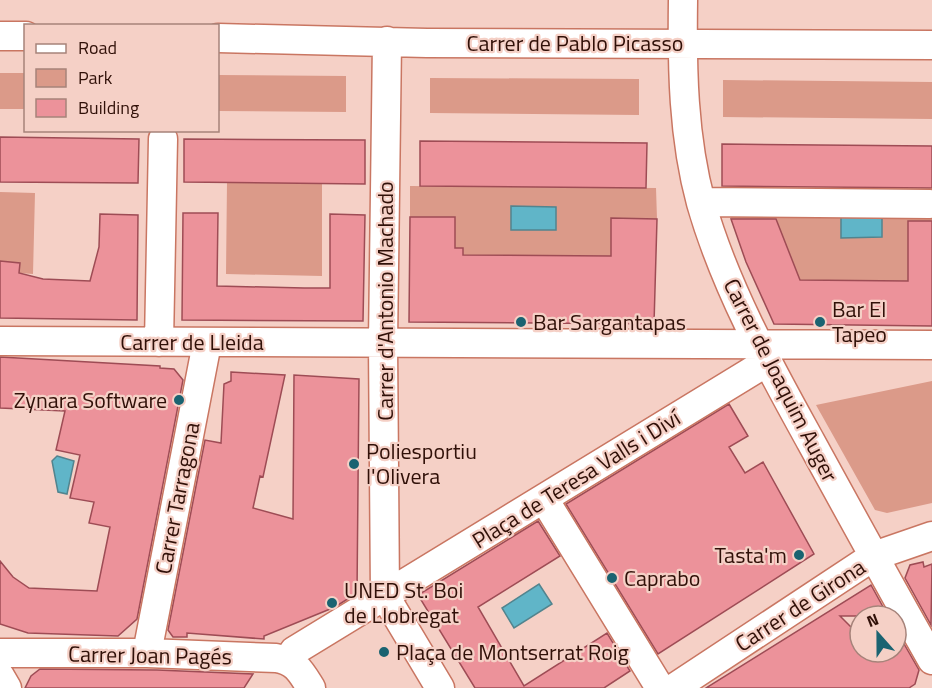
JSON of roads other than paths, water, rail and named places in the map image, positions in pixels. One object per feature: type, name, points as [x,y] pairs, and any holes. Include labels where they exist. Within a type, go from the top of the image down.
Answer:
[{"type":"street","name":"Carrer de Joaquim Auger","points":[[683,0],[687,131],[701,202],[725,269],[763,353],[932,660]]},
{"type":"street","points":[[0,36],[24,36]]},
{"type":"street","name":"Carrer de Pablo Picasso","points":[[219,38],[932,45]]},
{"type":"street","name":"Carrer d'Antonio Machado","points":[[385,597],[383,342],[387,41]]},
{"type":"street","points":[[159,342],[163,139]]},
{"type":"street","points":[[701,202],[930,204]]},
{"type":"street","name":"Carrer de Lleida","points":[[0,341],[383,342]]},
{"type":"street","points":[[383,342],[763,353],[932,345]]},
{"type":"street","name":"Carrer Tarragona","points":[[147,653],[207,343]]},
{"type":"street","name":"Plaça de Teresa Valls i Diví","points":[[385,597],[544,498],[763,353]]},
{"type":"street","points":[[544,498],[660,688]]},
{"type":"street","name":"Carrer de Girona","points":[[674,688],[874,556],[932,536]]},
{"type":"street","points":[[299,672],[294,651],[385,597],[440,688]]},
{"type":"street","name":"Carrer Joan Pagés","points":[[0,653],[147,653],[299,672]]},
{"type":"street","points":[[0,676],[7,688]]},
{"type":"water","points":[[511,206],[556,207],[556,230],[511,230]]},
{"type":"water","points":[[841,217],[882,217],[882,237],[841,238]]},
{"type":"water","points":[[57,456],[74,461],[67,494],[58,492],[52,461]]},
{"type":"water","points":[[539,584],[552,604],[514,628],[502,608]]},
{"type":"place","name":"Bar Sargantapas","points":[[521,322]]},
{"type":"place","name":"Bar El Tapeo","points":[[820,322]]},
{"type":"place","name":"Zynara Software","points":[[179,400]]},
{"type":"place","name":"Poliesportiu l'Olivera","points":[[354,464]]},
{"type":"place","name":"Tasta'm","points":[[799,555]]},
{"type":"place","name":"Caprabo","points":[[612,578]]},
{"type":"place","name":"UNED St. Boi de Llobregat","points":[[332,603]]},
{"type":"place","name":"Plaça de Montserrat Roig","points":[[384,652]]}]
